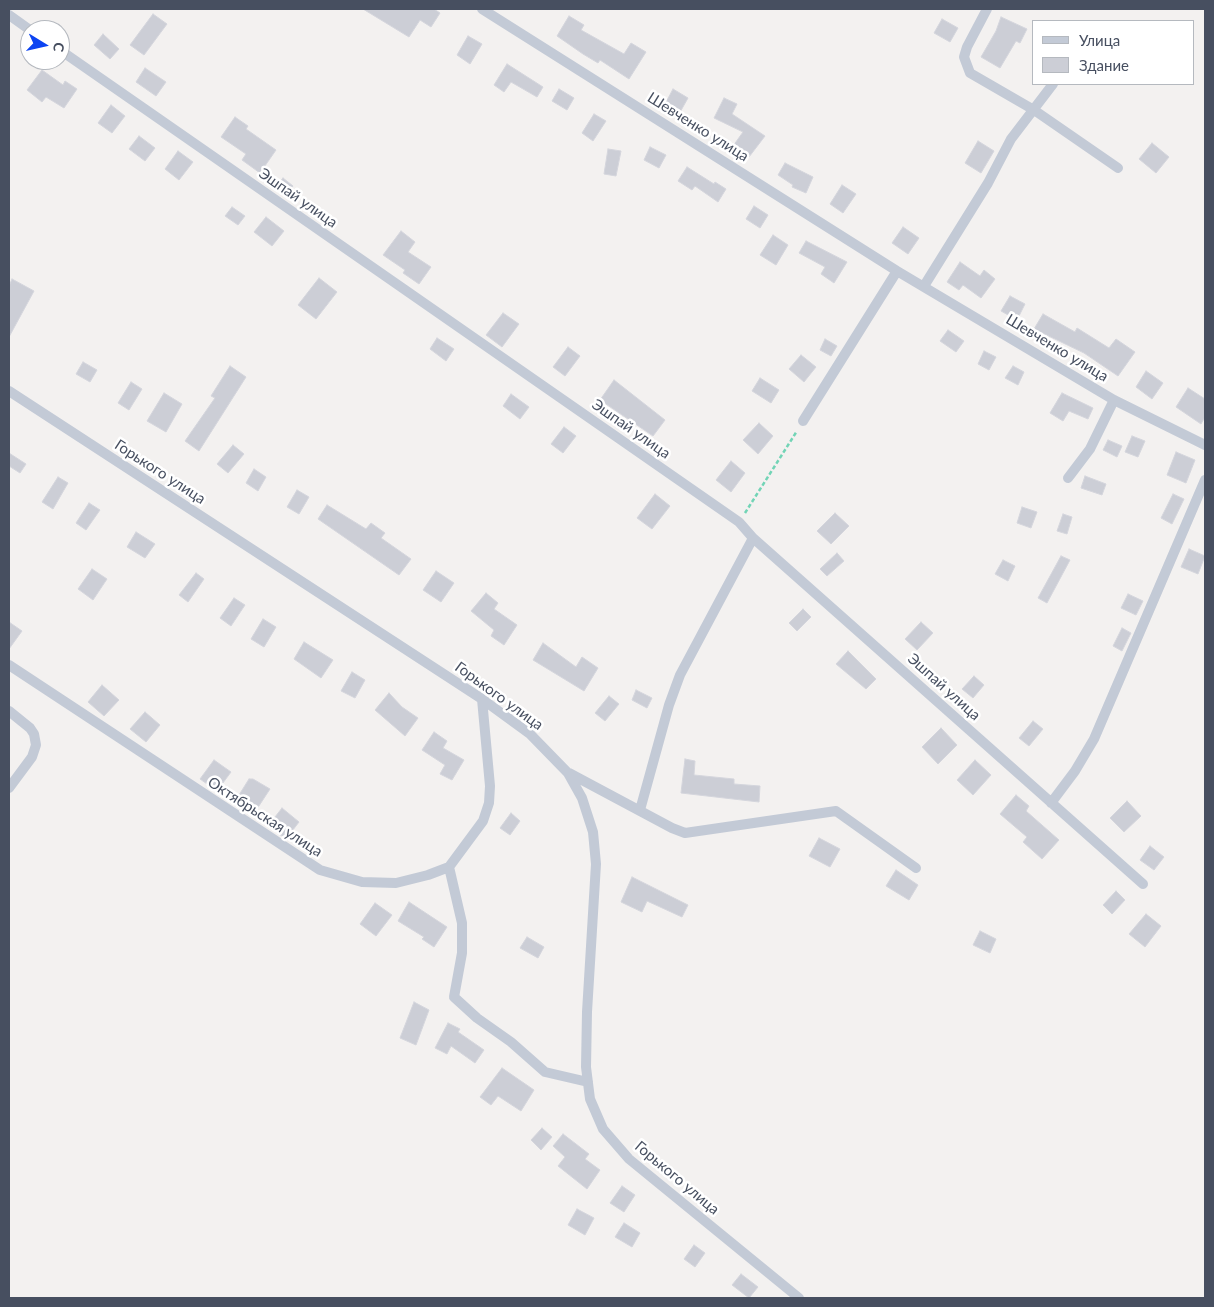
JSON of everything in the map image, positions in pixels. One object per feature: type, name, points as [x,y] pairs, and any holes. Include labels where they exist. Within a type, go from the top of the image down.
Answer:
[{"type":"street","name":"Шевченко улица","points":[[482,9],[898,271],[1114,400],[1205,445]]},
{"type":"street","points":[[987,9],[964,56],[970,73],[1034,110],[1118,168]]},
{"type":"street","points":[[9,15],[20,23]]},
{"type":"street","name":"Эшпай улица","points":[[70,57],[740,522],[753,538],[1143,884]]},
{"type":"street","points":[[924,286],[988,183],[1011,140],[1052,85]]},
{"type":"street","points":[[803,421],[898,271]]},
{"type":"street","name":"Горького улица","points":[[9,391],[482,699],[530,734],[568,773],[582,798],[593,832],[596,864],[587,1012],[588,1082],[590,1099],[603,1129],[629,1159],[799,1298]]},
{"type":"street","points":[[1068,478],[1090,450],[1114,400]]},
{"type":"street","points":[[1051,803],[1075,771],[1094,739],[1205,480]]},
{"type":"street","points":[[640,810],[669,705],[680,676],[753,538]]},
{"type":"street","name":"Октябрьская улица","points":[[9,665],[320,870],[362,882],[396,883],[428,875],[449,867]]},
{"type":"street","points":[[482,699],[490,786],[489,803],[483,821],[449,867],[462,923],[462,952],[454,997],[545,1072],[588,1082]]},
{"type":"street","points":[[9,711],[30,728],[35,740],[32,758],[9,788]]},
{"type":"street","points":[[568,773],[685,833],[836,811],[916,868]]},
{"type":"path","points":[[740,522],[803,421]]},
{"type":"building","points":[[363,9],[434,9],[440,13],[431,27],[420,20],[409,37]]},
{"type":"building","points":[[153,14],[167,24],[144,55],[130,45]]},
{"type":"building","points":[[569,16],[584,25],[581,30],[624,54],[631,43],[646,52],[629,79],[600,60],[598,63],[557,36]]},
{"type":"building","points":[[1001,17],[1027,29],[1020,43],[1016,41],[1000,68],[981,57],[996,31]]},
{"type":"building","points":[[942,19],[958,28],[950,42],[934,33]]},
{"type":"building","points":[[103,34],[119,49],[110,59],[94,45]]},
{"type":"building","points":[[468,36],[482,44],[470,64],[457,55]]},
{"type":"building","points":[[507,64],[543,87],[537,97],[511,82],[504,92],[494,85]]},
{"type":"building","points":[[145,68],[166,82],[156,96],[136,82]]},
{"type":"building","points":[[42,70],[63,85],[65,81],[77,89],[64,108],[46,97],[42,102],[27,90]]},
{"type":"building","points":[[559,89],[574,98],[567,110],[552,101]]},
{"type":"building","points":[[673,89],[688,98],[679,114],[664,106]]},
{"type":"building","points":[[724,98],[737,104],[732,114],[765,136],[749,157],[733,146],[743,132],[714,118]]},
{"type":"building","points":[[111,105],[125,116],[112,133],[98,123]]},
{"type":"building","points":[[594,114],[606,121],[593,141],[582,133]]},
{"type":"building","points":[[235,117],[248,126],[246,129],[276,150],[260,173],[242,160],[246,154],[221,137]]},
{"type":"building","points":[[139,136],[155,148],[145,161],[129,149]]},
{"type":"building","points":[[978,141],[994,151],[981,173],[965,163]]},
{"type":"building","points":[[1152,143],[1169,157],[1156,173],[1139,159]]},
{"type":"building","points":[[650,147],[666,155],[659,168],[644,160]]},
{"type":"building","points":[[608,149],[621,151],[616,176],[604,174]]},
{"type":"building","points":[[178,151],[193,162],[179,180],[165,169]]},
{"type":"building","points":[[785,163],[813,177],[806,193],[792,187],[793,185],[778,175]]},
{"type":"building","points":[[687,167],[714,184],[715,182],[726,189],[718,202],[695,186],[692,190],[678,181]]},
{"type":"building","points":[[283,178],[293,186],[286,195],[276,187]]},
{"type":"building","points":[[842,185],[856,194],[843,213],[830,204]]},
{"type":"building","points":[[754,206],[768,215],[760,228],[746,219]]},
{"type":"building","points":[[232,207],[245,216],[238,225],[225,216]]},
{"type":"building","points":[[266,217],[284,231],[272,246],[254,232]]},
{"type":"building","points":[[903,227],[919,238],[908,254],[892,243]]},
{"type":"building","points":[[401,231],[415,242],[408,252],[431,267],[419,284],[403,273],[405,270],[383,255]]},
{"type":"building","points":[[773,235],[788,245],[776,265],[760,255]]},
{"type":"building","points":[[806,241],[847,262],[834,283],[821,274],[825,267],[799,253]]},
{"type":"building","points":[[960,262],[980,276],[984,270],[995,279],[981,298],[963,285],[959,290],[947,282]]},
{"type":"building","points":[[319,278],[337,292],[316,319],[298,305]]},
{"type":"building","points":[[12,279],[34,291],[9,337],[9,286]]},
{"type":"building","points":[[1010,296],[1025,304],[1017,320],[1001,311]]},
{"type":"building","points":[[503,313],[519,324],[502,347],[486,335]]},
{"type":"building","points":[[1043,314],[1075,332],[1077,328],[1109,348],[1116,339],[1135,352],[1118,376],[1084,353],[1034,329]]},
{"type":"building","points":[[948,330],[964,341],[956,352],[940,341]]},
{"type":"building","points":[[437,338],[454,349],[446,361],[430,349]]},
{"type":"building","points":[[825,339],[837,346],[831,356],[820,350]]},
{"type":"building","points":[[568,347],[580,356],[565,376],[553,367]]},
{"type":"building","points":[[984,351],[996,357],[989,370],[978,364]]},
{"type":"building","points":[[801,355],[816,367],[804,382],[789,369]]},
{"type":"building","points":[[83,362],[97,370],[90,382],[76,374]]},
{"type":"building","points":[[230,366],[246,377],[199,451],[185,441],[215,398],[211,396]]},
{"type":"building","points":[[1013,366],[1024,372],[1018,385],[1005,378]]},
{"type":"building","points":[[1146,371],[1163,383],[1152,399],[1136,387]]},
{"type":"building","points":[[760,378],[779,390],[771,403],[752,391]]},
{"type":"building","points":[[614,380],[665,420],[653,436],[600,400]]},
{"type":"building","points":[[131,382],[142,389],[129,410],[118,403]]},
{"type":"building","points":[[1188,388],[1205,399],[1205,417],[1201,424],[1176,407]]},
{"type":"building","points":[[164,393],[182,404],[166,432],[147,421]]},
{"type":"building","points":[[1062,393],[1093,408],[1088,419],[1069,411],[1063,421],[1050,413]]},
{"type":"building","points":[[511,394],[529,407],[520,419],[503,406]]},
{"type":"building","points":[[759,423],[773,436],[758,454],[743,440]]},
{"type":"building","points":[[564,427],[576,436],[563,453],[551,444]]},
{"type":"building","points":[[1132,436],[1145,441],[1138,457],[1125,452]]},
{"type":"building","points":[[1108,440],[1122,446],[1117,457],[1103,450]]},
{"type":"building","points":[[233,445],[244,454],[228,473],[217,464]]},
{"type":"building","points":[[1176,452],[1195,460],[1186,483],[1167,475]]},
{"type":"building","points":[[9,453],[26,464],[20,473],[9,466]]},
{"type":"building","points":[[731,461],[745,473],[731,492],[716,480]]},
{"type":"building","points":[[254,469],[266,477],[258,491],[246,483]]},
{"type":"building","points":[[1085,476],[1106,484],[1102,495],[1081,488]]},
{"type":"building","points":[[58,477],[68,483],[53,509],[42,502]]},
{"type":"building","points":[[297,490],[309,497],[299,514],[287,507]]},
{"type":"building","points":[[655,494],[670,506],[652,529],[637,518]]},
{"type":"building","points":[[1173,494],[1184,499],[1172,524],[1161,518]]},
{"type":"building","points":[[89,503],[100,510],[86,530],[76,523]]},
{"type":"building","points":[[327,505],[366,529],[371,523],[385,533],[381,538],[411,559],[399,575],[318,519]]},
{"type":"building","points":[[1022,507],[1037,512],[1031,528],[1017,523]]},
{"type":"building","points":[[835,513],[849,526],[831,544],[817,531]]},
{"type":"building","points":[[1063,514],[1072,517],[1067,534],[1057,531]]},
{"type":"building","points":[[136,532],[155,544],[145,558],[127,547]]},
{"type":"building","points":[[1189,549],[1205,556],[1198,574],[1181,567]]},
{"type":"building","points":[[837,553],[844,561],[827,576],[820,569]]},
{"type":"building","points":[[1061,556],[1070,560],[1047,603],[1038,598]]},
{"type":"building","points":[[1003,560],[1015,566],[1008,581],[995,574]]},
{"type":"building","points":[[92,569],[107,579],[93,600],[78,589]]},
{"type":"building","points":[[436,571],[454,583],[441,602],[423,590]]},
{"type":"building","points":[[196,573],[204,579],[188,602],[179,595]]},
{"type":"building","points":[[486,593],[498,603],[494,609],[517,625],[504,645],[491,636],[494,630],[471,611]]},
{"type":"building","points":[[1128,594],[1143,601],[1136,615],[1121,608]]},
{"type":"building","points":[[234,598],[245,605],[231,626],[220,618]]},
{"type":"building","points":[[803,609],[811,617],[797,631],[789,623]]},
{"type":"building","points":[[263,619],[276,627],[264,647],[251,639]]},
{"type":"building","points":[[9,622],[22,631],[9,649]]},
{"type":"building","points":[[921,622],[933,633],[917,650],[905,639]]},
{"type":"building","points":[[1122,628],[1131,633],[1122,651],[1113,646]]},
{"type":"building","points":[[304,642],[333,660],[321,678],[294,659]]},
{"type":"building","points":[[543,643],[576,667],[582,657],[598,668],[584,691],[533,660]]},
{"type":"building","points":[[848,651],[876,679],[866,689],[836,664]]},
{"type":"building","points":[[352,672],[365,680],[355,698],[341,691]]},
{"type":"building","points":[[974,676],[984,685],[973,698],[962,689]]},
{"type":"building","points":[[102,685],[119,700],[104,716],[88,702]]},
{"type":"building","points":[[636,690],[652,698],[647,708],[632,700]]},
{"type":"building","points":[[389,693],[402,707],[418,718],[405,736],[375,710]]},
{"type":"building","points":[[609,696],[619,704],[605,721],[595,713]]},
{"type":"building","points":[[145,712],[160,725],[146,742],[130,729]]},
{"type":"building","points":[[1033,721],[1043,729],[1029,746],[1019,738]]},
{"type":"building","points":[[941,728],[957,745],[938,764],[922,747]]},
{"type":"building","points":[[434,732],[447,741],[443,748],[464,760],[452,780],[440,774],[445,765],[422,750]]},
{"type":"building","points":[[685,759],[695,761],[694,775],[734,779],[734,784],[760,786],[759,802],[681,793]]},
{"type":"building","points":[[214,760],[231,772],[217,791],[200,779]]},
{"type":"building","points":[[975,760],[991,775],[973,795],[957,780]]},
{"type":"building","points":[[249,779],[253,779],[270,789],[253,815],[234,803]]},
{"type":"building","points":[[1016,795],[1029,806],[1026,811],[1059,840],[1042,859],[1023,842],[1027,837],[1000,814]]},
{"type":"building","points":[[1127,801],[1141,816],[1124,832],[1110,818]]},
{"type":"building","points":[[282,808],[299,822],[286,839],[268,826]]},
{"type":"building","points":[[511,813],[520,821],[510,835],[500,828]]},
{"type":"building","points":[[819,838],[840,849],[830,867],[809,856]]},
{"type":"building","points":[[1150,846],[1164,857],[1154,870],[1140,860]]},
{"type":"building","points":[[896,870],[918,885],[909,900],[886,886]]},
{"type":"building","points":[[632,877],[688,905],[682,917],[647,901],[642,912],[621,902]]},
{"type":"building","points":[[1116,891],[1125,900],[1112,914],[1103,905]]},
{"type":"building","points":[[409,902],[447,927],[434,947],[422,939],[424,937],[398,921]]},
{"type":"building","points":[[375,903],[392,915],[376,936],[360,924]]},
{"type":"building","points":[[1146,914],[1161,926],[1145,947],[1129,934]]},
{"type":"building","points":[[980,931],[996,939],[990,953],[973,945]]},
{"type":"building","points":[[527,937],[544,947],[538,958],[520,948]]},
{"type":"building","points":[[414,1002],[429,1010],[416,1045],[400,1038]]},
{"type":"building","points":[[448,1023],[460,1029],[458,1032],[484,1050],[475,1063],[451,1046],[447,1054],[435,1048]]},
{"type":"building","points":[[502,1068],[534,1090],[521,1111],[498,1096],[491,1105],[480,1097]]},
{"type":"building","points":[[542,1128],[552,1137],[541,1150],[531,1140]]},
{"type":"building","points":[[563,1134],[589,1154],[585,1159],[600,1170],[587,1189],[558,1166],[565,1157],[553,1146]]},
{"type":"building","points":[[622,1186],[635,1195],[624,1212],[610,1203]]},
{"type":"building","points":[[577,1209],[594,1218],[585,1235],[568,1225]]},
{"type":"building","points":[[624,1223],[640,1233],[632,1247],[615,1237]]},
{"type":"building","points":[[694,1245],[705,1253],[695,1267],[684,1259]]},
{"type":"building","points":[[741,1274],[758,1287],[749,1298],[732,1285]]}]
